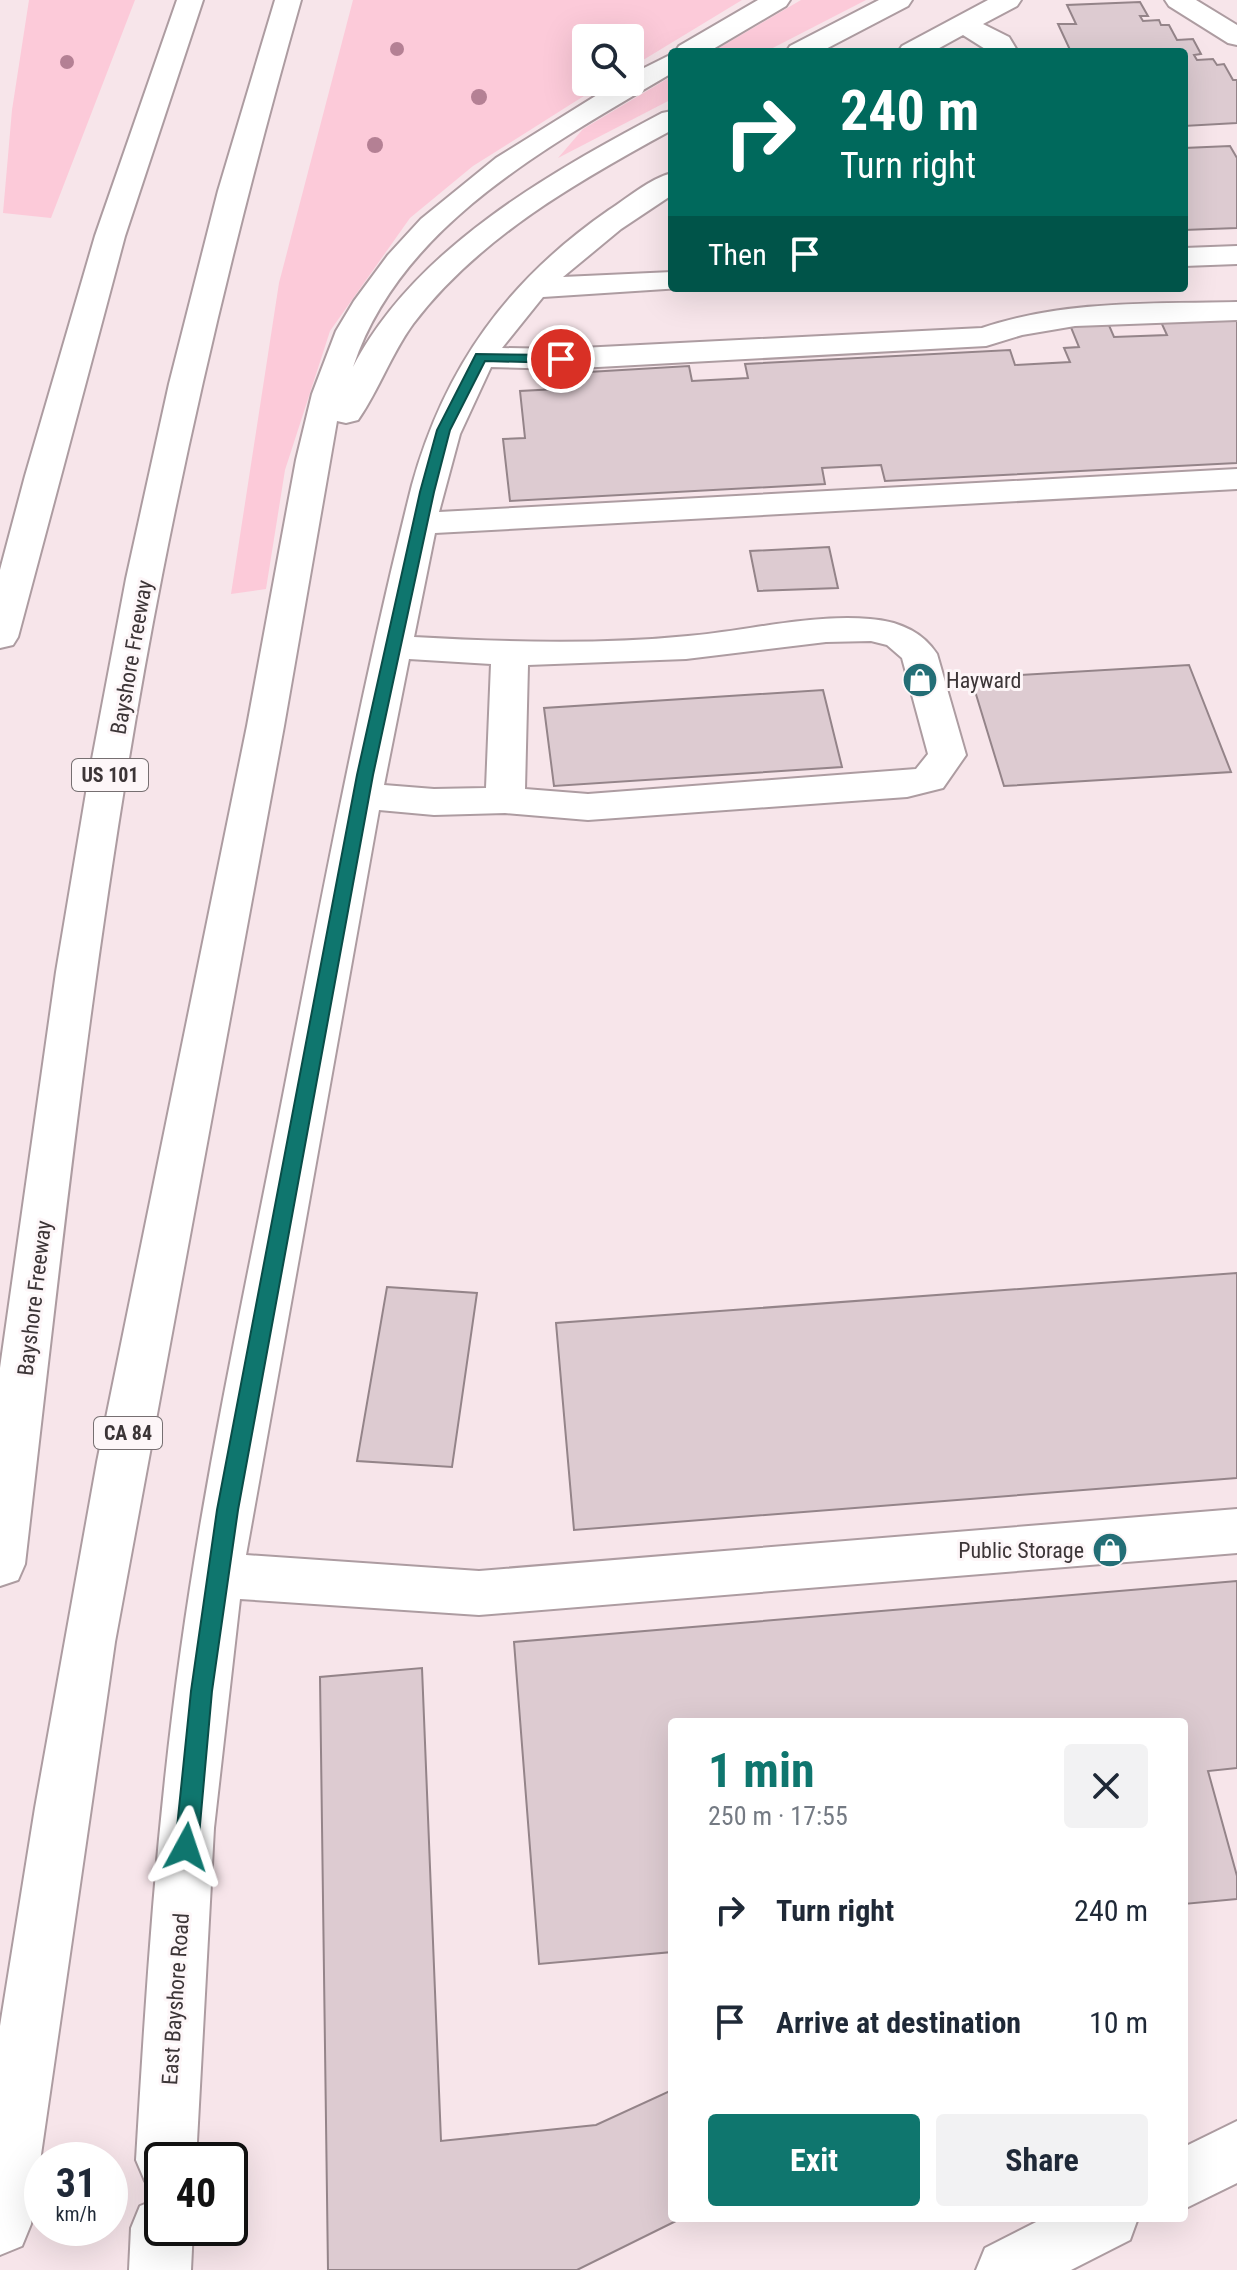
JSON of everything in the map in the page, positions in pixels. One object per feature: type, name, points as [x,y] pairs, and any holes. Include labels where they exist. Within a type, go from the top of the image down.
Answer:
[{"type":"main road","points":[[0,637],[93,292],[135,155],[190,0]]},
{"type":"main road","name":"Bayshore Freeway","points":[[0,1564],[55,1135],[132,647],[205,299],[241,159],[288,0]]},
{"type":"main road","points":[[696,48],[777,0]]},
{"type":"main road","points":[[808,48],[899,0]]},
{"type":"main road","points":[[919,48],[1008,0]]},
{"type":"main road","points":[[1178,0],[1237,37]]},
{"type":"main road","points":[[963,24],[999,43],[1002,48]]},
{"type":"main road","points":[[281,647],[318,431],[345,344],[368,303],[421,235],[485,178],[521,152],[668,64]]},
{"type":"main road","points":[[281,647],[338,433],[357,387],[377,351],[435,279],[505,219],[579,169],[668,121]]},
{"type":"main road","name":"East Bayshore Road","points":[[167,2142],[176,1958],[197,1720],[218,1575],[260,1323],[361,796],[420,523],[444,430],[480,357],[534,288],[588,237],[668,185]]},
{"type":"main road","points":[[1188,257],[1237,255]]},
{"type":"main road","points":[[534,288],[668,281]]},
{"type":"main road","points":[[480,357],[561,359],[986,337],[1010,326],[1046,319],[1237,311]]},
{"type":"main road","points":[[420,523],[1237,479]]},
{"type":"main road","points":[[361,796],[434,802],[505,800],[588,807],[907,784],[929,779],[947,755],[919,654],[900,637],[871,630],[826,631],[686,648],[510,654],[393,647]]},
{"type":"main road","name":"CA 84","points":[[0,2224],[67,1776],[103,1561],[281,647]]},
{"type":"main road","points":[[505,800],[510,654]]},
{"type":"main road","points":[[218,1575],[479,1593],[1237,1531]]},
{"type":"main road","points":[[1188,2177],[1237,2151]]},
{"type":"main road","points":[[1007,2270],[1100,2222]]},
{"type":"main road","points":[[160,2270],[161,2246]]},
{"type":"shaded area","points":[[29,0],[135,0],[51,218],[3,213],[12,110]]},
{"type":"shaded area","points":[[353,0],[742,0],[644,60],[644,24],[572,24],[572,96],[584,96],[473,166],[410,218],[330,331],[285,470],[266,589],[231,594],[279,283]]},
{"type":"shaded area","points":[[801,0],[866,0],[773,48],[719,48]]},
{"type":"shaded area","points":[[668,78],[668,101],[558,158],[583,129],[638,96],[644,96],[644,93]]},
{"type":"building","points":[[1140,2],[1148,16],[1140,16],[1143,21],[1159,20],[1161,25],[1169,25],[1177,40],[1193,39],[1201,54],[1194,55],[1197,60],[1213,59],[1217,65],[1224,64],[1233,80],[1237,80],[1237,123],[1188,126],[1188,48],[1069,48],[1058,24],[1076,24],[1067,5]]},
{"type":"building","points":[[1230,146],[1237,158],[1237,228],[1188,230],[1188,148]]},
{"type":"building","points":[[1237,318],[1237,463],[885,481],[881,465],[822,468],[825,484],[510,501],[503,439],[525,438],[520,391],[557,389],[555,374],[689,366],[692,381],[748,378],[745,364],[1010,350],[1015,365],[1070,362],[1064,348],[1079,347],[1070,325],[1108,323],[1114,337],[1167,335],[1161,322]]},
{"type":"building","points":[[829,547],[838,588],[758,591],[750,551]]},
{"type":"building","points":[[1189,665],[1231,772],[1004,786],[971,678]]},
{"type":"building","points":[[823,690],[842,767],[554,786],[544,708]]},
{"type":"building","points":[[1237,1273],[1237,1478],[574,1530],[556,1323]]},
{"type":"building","points":[[387,1287],[477,1293],[452,1467],[357,1461]]},
{"type":"building","points":[[1237,1581],[1237,1768],[1208,1771],[1237,1876],[1237,1899],[1188,1904],[1188,1718],[668,1718],[668,1952],[539,1964],[514,1642]]},
{"type":"building","points":[[422,1668],[441,2141],[596,2125],[668,2092],[668,2222],[674,2222],[577,2270],[328,2270],[320,1677]]},
{"type":"place","name":"Hayward","points":[[920,680]]},
{"type":"place","name":"Public Storage","points":[[1110,1550]]},
{"type":"route","points":[[186,1847],[197,1720],[227,1510],[254,1354],[365,775],[427,492],[444,430],[480,357],[561,359]]}]
